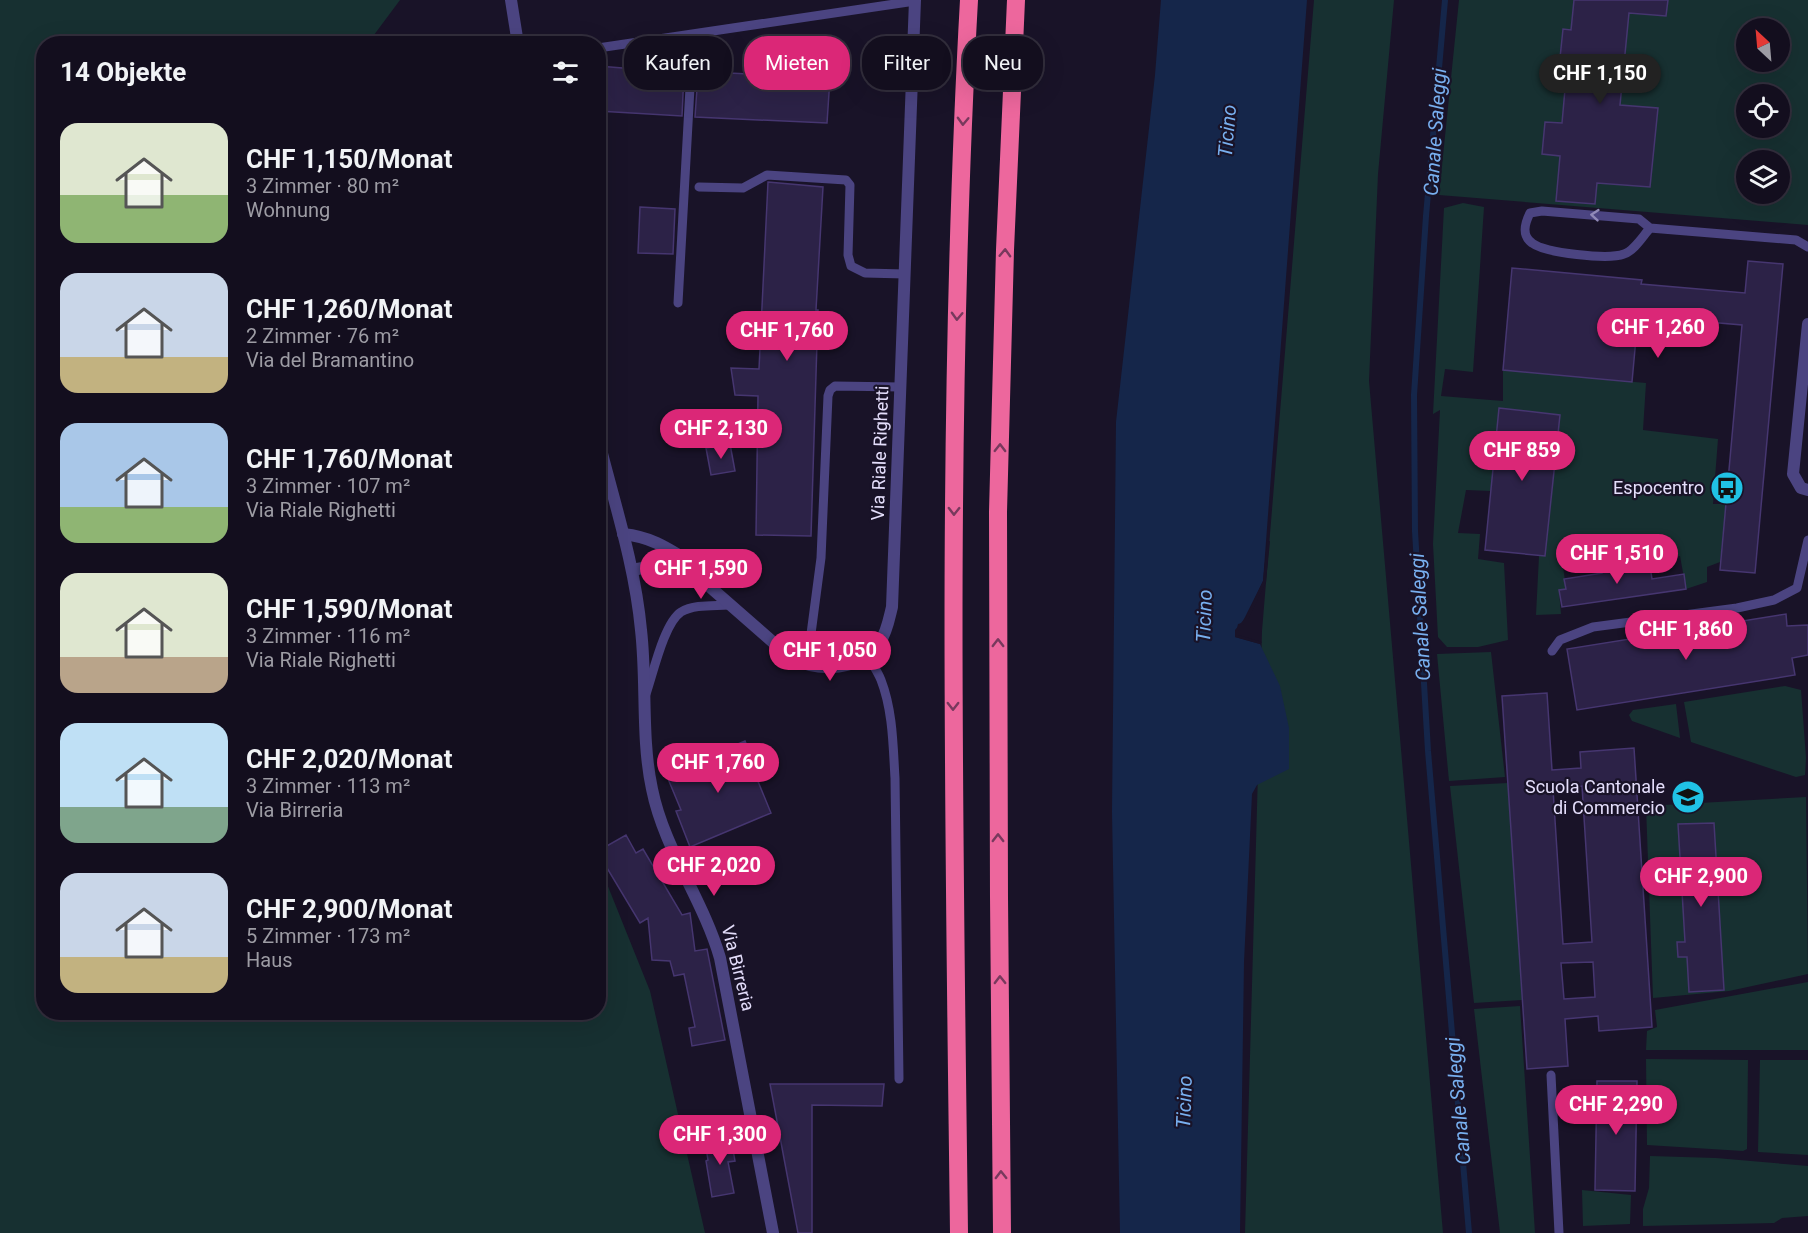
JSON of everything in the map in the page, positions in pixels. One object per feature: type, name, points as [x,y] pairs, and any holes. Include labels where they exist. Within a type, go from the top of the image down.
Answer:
[{"type":"highway","points":[[960,1233],[954,871],[953,536],[958,265],[969,0]]},
{"type":"highway","points":[[1002,1233],[998,512],[1005,250],[1016,0]]},
{"type":"street","points":[[511,0],[517,36]]},
{"type":"street","name":"Via Riale Righetti","points":[[868,656],[884,636],[892,607],[915,1]]},
{"type":"street","points":[[1808,324],[1793,474],[1801,488],[1808,490]]},
{"type":"street","name":"Via Birreria","points":[[606,469],[632,570],[641,629],[647,756],[652,789],[659,818],[711,928],[720,958],[773,1233]]},
{"type":"street","points":[[623,534],[658,542],[690,562],[694,573]]},
{"type":"street","points":[[632,570],[664,564],[694,573],[791,658],[807,664],[834,667],[856,662],[868,656]]},
{"type":"lane","points":[[606,47],[915,1]]},
{"type":"lane","points":[[678,303],[693,34]]},
{"type":"lane","points":[[699,187],[743,188],[767,175],[846,180],[850,185],[848,255],[851,266],[865,273],[905,274]]},
{"type":"lane","points":[[1650,228],[1626,254],[1610,257],[1546,249],[1531,242],[1525,234],[1525,223],[1530,213],[1542,211],[1639,219],[1650,228],[1796,240],[1808,247]]},
{"type":"lane","points":[[807,664],[821,558],[828,396],[834,386],[901,387]]},
{"type":"lane","points":[[1552,651],[1560,640],[1593,627],[1737,608],[1774,600],[1797,588],[1808,540]]},
{"type":"lane","points":[[646,697],[666,635],[674,618],[691,608],[728,605]]},
{"type":"lane","points":[[868,656],[885,690],[892,729],[895,778],[899,1079]]},
{"type":"lane","points":[[1551,1075],[1559,1233]]},
{"type":"green space","points":[[0,0],[400,0],[373,36],[36,36],[36,1020],[606,1020],[606,881],[650,991],[705,1233],[0,1233]]},
{"type":"green space","points":[[1314,0],[1394,0],[1378,174],[1369,381],[1443,1233],[1245,1233],[1262,631]]},
{"type":"green space","points":[[1459,0],[1808,0],[1808,225],[1439,195]]},
{"type":"green space","points":[[1463,203],[1484,207],[1473,372],[1445,369],[1441,396],[1503,401],[1503,370],[1646,383],[1643,430],[1718,439],[1713,504],[1726,504],[1720,562],[1707,567],[1707,582],[1686,589],[1680,556],[1655,561],[1656,551],[1563,566],[1566,589],[1559,591],[1561,614],[1536,615],[1539,556],[1545,556],[1560,415],[1500,409],[1491,491],[1466,490],[1458,533],[1480,534],[1478,559],[1504,563],[1508,640],[1478,647],[1447,647],[1438,637],[1433,544],[1440,410],[1433,414],[1444,208]]},
{"type":"green space","points":[[1491,652],[1505,777],[1449,781],[1437,654]]},
{"type":"green space","points":[[1785,686],[1801,690],[1805,775],[1796,777],[1691,742],[1684,702]]},
{"type":"green space","points":[[1676,704],[1680,738],[1632,721],[1629,715],[1633,710]]},
{"type":"green space","points":[[1508,783],[1522,1000],[1474,1003],[1450,786]]},
{"type":"green space","points":[[1806,797],[1808,974],[1729,991],[1653,998],[1646,806]]},
{"type":"green space","points":[[1808,982],[1808,1050],[1646,1050],[1647,1031],[1657,1027],[1655,1010]]},
{"type":"green space","points":[[1520,1006],[1535,1233],[1500,1233],[1474,1009]]},
{"type":"green space","points":[[1646,1059],[1748,1060],[1747,1149],[1743,1151],[1647,1145]]},
{"type":"green space","points":[[1760,1060],[1808,1060],[1808,1155],[1758,1152]]},
{"type":"green space","points":[[1650,1156],[1716,1158],[1808,1166],[1808,1216],[1782,1218],[1774,1223],[1643,1226],[1643,1209],[1649,1188]]},
{"type":"green space","points":[[1582,1190],[1631,1195],[1630,1224],[1583,1226]]},
{"type":"water","name":"Ticino","points":[[1161,0],[1307,0],[1263,581],[1242,623],[1238,624],[1235,637],[1260,644],[1280,686],[1289,728],[1289,769],[1257,785],[1252,794],[1244,962],[1240,1233],[1120,1233],[1112,812],[1116,422],[1155,75]]},
{"type":"pier","points":[[1270,541],[1266,582],[1249,618],[1238,631],[1238,635],[1262,642],[1260,644],[1235,637],[1235,630],[1246,617],[1263,581],[1267,542]]},
{"type":"building","points":[[1574,0],[1668,0],[1666,16],[1629,13],[1620,105],[1658,108],[1650,187],[1597,183],[1595,204],[1556,201],[1560,156],[1542,154],[1545,122],[1562,123],[1566,78],[1558,77],[1563,29],[1571,30]]},
{"type":"building","points":[[606,67],[624,68],[624,90],[683,90],[682,116],[606,111]]},
{"type":"building","points":[[732,73],[744,74],[744,90],[829,90],[827,123],[695,117],[697,90],[732,90]]},
{"type":"building","points":[[768,182],[823,187],[816,310],[818,310],[811,536],[756,535],[758,396],[735,395],[731,368],[759,369]]},
{"type":"building","points":[[640,207],[675,209],[673,254],[638,253]]},
{"type":"building","points":[[1748,261],[1783,264],[1755,573],[1720,570],[1742,325],[1638,316],[1632,382],[1503,370],[1512,268],[1642,280],[1641,284],[1745,293]]},
{"type":"building","points":[[1499,408],[1560,415],[1545,556],[1485,550]]},
{"type":"building","points":[[730,444],[735,471],[711,475],[706,448]]},
{"type":"building","points":[[1622,560],[1623,570],[1650,566],[1652,579],[1684,574],[1686,589],[1562,607],[1559,590],[1566,589],[1564,579],[1602,573],[1601,563]]},
{"type":"building","points":[[1786,614],[1787,626],[1808,625],[1808,655],[1792,658],[1795,675],[1577,710],[1567,649]]},
{"type":"building","points":[[1547,693],[1552,770],[1581,768],[1580,752],[1634,748],[1652,1027],[1599,1031],[1598,1016],[1565,1019],[1568,1066],[1527,1069],[1502,696]],"holes":[[[1582,786],[1592,942],[1563,944],[1553,789]],[[1593,962],[1595,997],[1564,999],[1561,963]]]},
{"type":"building","points":[[745,741],[760,777],[757,779],[771,813],[690,847],[676,811],[681,810],[666,774]]},
{"type":"building","points":[[1714,823],[1724,990],[1689,992],[1687,957],[1678,957],[1677,942],[1685,942],[1678,824]]},
{"type":"building","points":[[626,835],[636,853],[643,849],[682,915],[690,913],[695,951],[707,949],[725,1040],[692,1046],[689,1028],[695,1027],[684,974],[674,976],[670,961],[652,960],[648,918],[640,923],[606,866],[606,846]]},
{"type":"building","points":[[1597,1081],[1637,1081],[1635,1191],[1595,1190]]},
{"type":"building","points":[[770,1084],[884,1084],[882,1106],[812,1105],[812,1233],[798,1233]]},
{"type":"building","points":[[731,1138],[735,1161],[728,1162],[734,1193],[712,1197],[705,1142]]},
{"type":"waterway","name":"Canale Saleggi","points":[[1445,0],[1426,216],[1414,395],[1415,531],[1428,751],[1469,1233]]},
{"type":"place","name":"Espocentro","points":[[1727,488]]},
{"type":"place","name":"Scuola Cantonale di Commercio","points":[[1688,797]]}]
